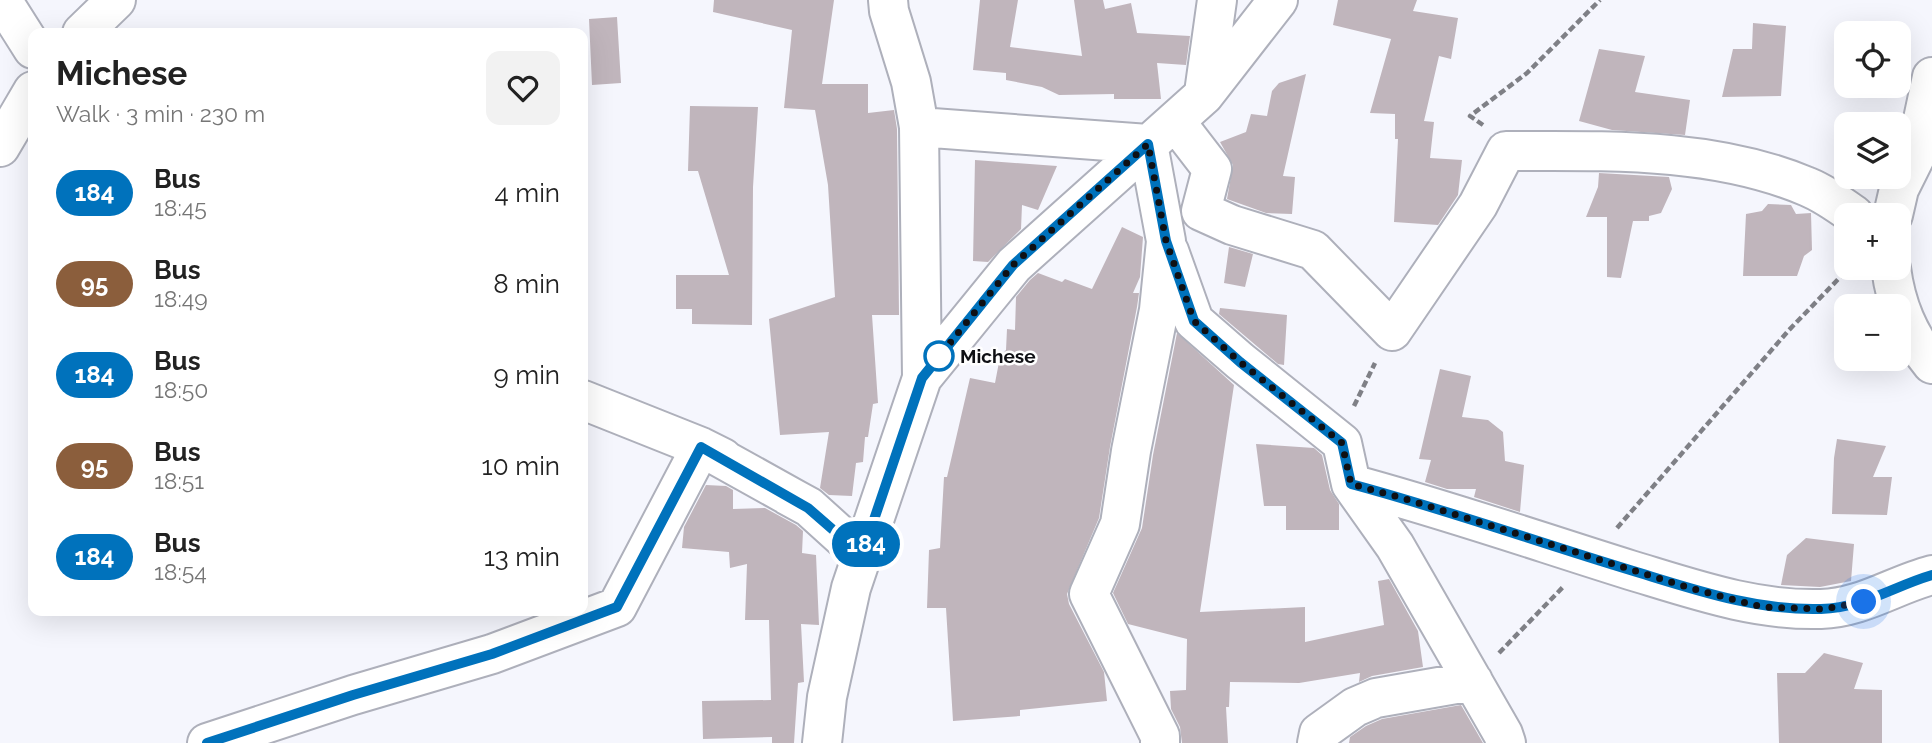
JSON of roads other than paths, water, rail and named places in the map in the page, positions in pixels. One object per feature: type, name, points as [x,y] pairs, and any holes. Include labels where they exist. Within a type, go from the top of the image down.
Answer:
[{"type":"street","points":[[2,0],[28,41]]},
{"type":"street","points":[[87,28],[116,0]]},
{"type":"street","points":[[822,743],[827,697],[851,588],[922,378],[919,127],[911,82],[888,11],[888,0]]},
{"type":"street","points":[[1204,95],[1217,0]]},
{"type":"street","points":[[922,378],[1013,265],[1204,95],[1278,0]]},
{"type":"street","points":[[1896,203],[1899,188],[1924,150],[1932,77]]},
{"type":"street","points":[[0,147],[28,99]]},
{"type":"street","points":[[919,127],[1161,132],[1212,169],[1201,211],[1232,225],[1313,250],[1392,331],[1478,205],[1506,151],[1620,151],[1722,162],[1773,174],[1811,188],[1835,203]]},
{"type":"street","points":[[1160,743],[1160,736],[1089,594],[1121,524],[1131,451],[1159,310],[1166,241],[1161,132]]},
{"type":"street","points":[[1166,241],[1194,321],[1240,362],[1342,443],[1351,484],[1395,547],[1506,743]]},
{"type":"street","points":[[1893,280],[1911,336],[1932,364]]},
{"type":"street","points":[[588,402],[701,447],[808,508],[862,555]]},
{"type":"street","points":[[206,743],[353,695],[492,654],[617,607],[701,447]]},
{"type":"street","points":[[1351,484],[1762,607],[1823,609],[1864,602],[1932,575]]},
{"type":"street","points":[[1317,743],[1319,733],[1355,707],[1376,698],[1473,681]]},
{"type":"place","name":"Michese","points":[[939,356]]}]
